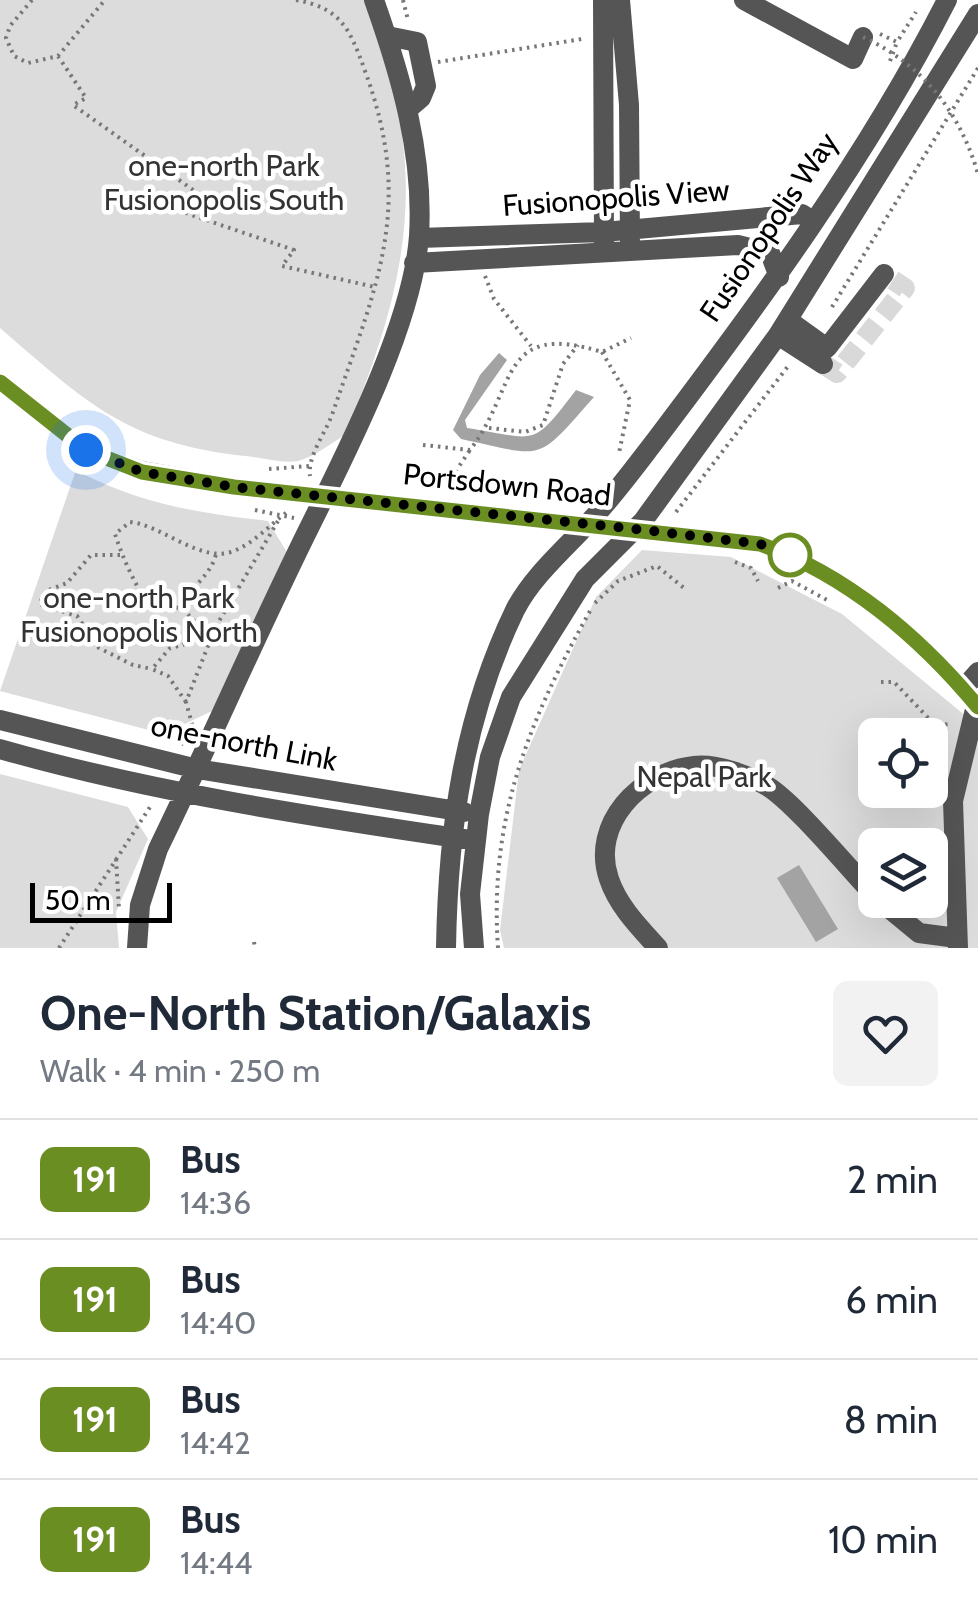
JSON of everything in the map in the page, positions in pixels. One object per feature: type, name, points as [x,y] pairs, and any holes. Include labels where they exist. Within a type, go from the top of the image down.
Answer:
[{"type":"street","points":[[137,948],[140,905],[158,848],[328,494],[390,344],[414,262],[419,238],[416,149],[374,0]]},
{"type":"street","points":[[602,0],[604,255]]},
{"type":"street","points":[[620,0],[629,105],[631,253]]},
{"type":"street","points":[[744,0],[853,59],[863,37]]},
{"type":"street","name":"Fusionopolis Way","points":[[446,948],[454,810],[484,682],[518,606],[588,524],[779,277],[918,56],[947,0]]},
{"type":"street","name":"Fusionopolis Way","points":[[474,948],[470,894],[479,814],[490,757],[511,698],[586,578],[635,529],[783,328],[978,14]]},
{"type":"street","points":[[387,36],[417,42],[424,64],[422,98],[407,110]]},
{"type":"street","name":"Fusionopolis View","points":[[419,238],[628,231],[802,214],[814,222]]},
{"type":"street","name":"Fusionopolis View","points":[[414,262],[738,245],[770,253],[779,277]]},
{"type":"street","points":[[576,256],[584,261],[668,256],[676,250]]},
{"type":"street","points":[[783,328],[827,348],[884,274]]},
{"type":"street","points":[[783,328],[800,350],[823,364]]},
{"type":"street","name":"Portsdown Road","points":[[0,382],[86,450],[142,472],[234,487],[328,494],[501,518],[760,544],[803,560],[896,624],[974,693]]},
{"type":"street","points":[[900,918],[918,933],[957,943],[953,801],[974,737],[974,693]]},
{"type":"street","name":"one-north Link","points":[[0,720],[197,769],[479,814]]},
{"type":"street","name":"one-north Link","points":[[0,750],[86,774],[185,793],[476,841]]},
{"type":"street","points":[[658,948],[621,904],[608,877],[606,844],[620,806],[634,792],[662,776],[694,766],[726,770],[769,787],[858,878]]},
{"type":"path","points":[[32,0],[10,26],[6,38],[14,56],[28,63],[58,56],[104,0]]},
{"type":"path","points":[[93,0],[98,5]]},
{"type":"path","points":[[258,470],[309,466],[326,431],[384,258],[390,197],[385,138],[361,55],[340,18],[325,6],[296,0]]},
{"type":"path","points":[[924,0],[897,42],[867,27],[863,37],[895,52],[944,98],[967,138],[978,174]]},
{"type":"path","points":[[424,64],[605,36]]},
{"type":"path","points":[[58,56],[86,98],[73,105],[203,197],[176,210],[294,250],[282,266],[376,287]]},
{"type":"path","points":[[832,306],[978,68]]},
{"type":"path","points":[[482,269],[494,299],[532,346]]},
{"type":"path","points":[[447,484],[488,428],[517,360],[532,346],[578,345],[602,352],[631,338]]},
{"type":"path","points":[[488,428],[525,432],[543,425],[563,364],[578,345]]},
{"type":"path","points":[[659,532],[800,350]]},
{"type":"path","points":[[423,445],[470,450]]},
{"type":"path","points":[[152,670],[170,648],[184,645],[196,635],[195,622],[182,608],[152,606],[120,555],[115,534],[130,522],[151,524],[216,554],[232,552],[281,516],[215,628],[186,702]]},
{"type":"path","points":[[182,608],[188,592],[213,567],[216,554]]},
{"type":"path","points":[[120,555],[91,556],[67,583],[46,591],[39,604],[76,616],[99,648],[133,666],[168,676],[186,702],[192,724],[180,747]]},
{"type":"path","points":[[498,948],[497,860],[521,752],[553,678],[593,606],[618,582],[657,566],[684,588]]},
{"type":"path","points":[[617,571],[618,582]]},
{"type":"path","points":[[778,588],[792,581],[842,608]]},
{"type":"path","points":[[882,682],[894,682],[935,725],[952,724]]},
{"type":"path","points":[[58,948],[149,809]]},
{"type":"path","points":[[116,859],[118,911]]},
{"type":"green space","name":"one-north Park Fusionopolis South","points":[[0,0],[364,0],[399,115],[405,219],[385,323],[345,435],[292,462],[169,441],[138,430],[84,398],[0,328]]},
{"type":"green space","name":"one-north Park Fusionopolis North","points":[[76,470],[146,499],[268,521],[288,554],[212,711],[164,734],[0,691]]},
{"type":"green space","name":"Nepal Park","points":[[642,550],[731,557],[842,614],[978,726],[978,948],[504,948],[500,930],[519,770],[596,597]]},
{"type":"green space","points":[[0,774],[128,807],[148,839],[116,912],[119,948],[0,948]]},
{"type":"shaded area","points":[[499,353],[507,360],[465,420],[467,428],[531,435],[550,422],[576,390],[594,397],[560,434],[537,450],[509,449],[461,439],[453,430],[480,375]]},
{"type":"shaded area","points":[[799,865],[838,929],[816,942],[777,878]]},
{"type":"tunnel","points":[[823,364],[837,373],[905,288],[884,274]]},
{"type":"bus line","name":"191","points":[[0,382],[86,450],[142,472],[234,487],[328,494],[501,518],[760,544],[803,560],[867,602],[910,636],[964,688],[978,707]]},
{"type":"route","points":[[86,450],[142,472],[234,487],[328,494],[501,518],[760,544],[790,555]]}]
